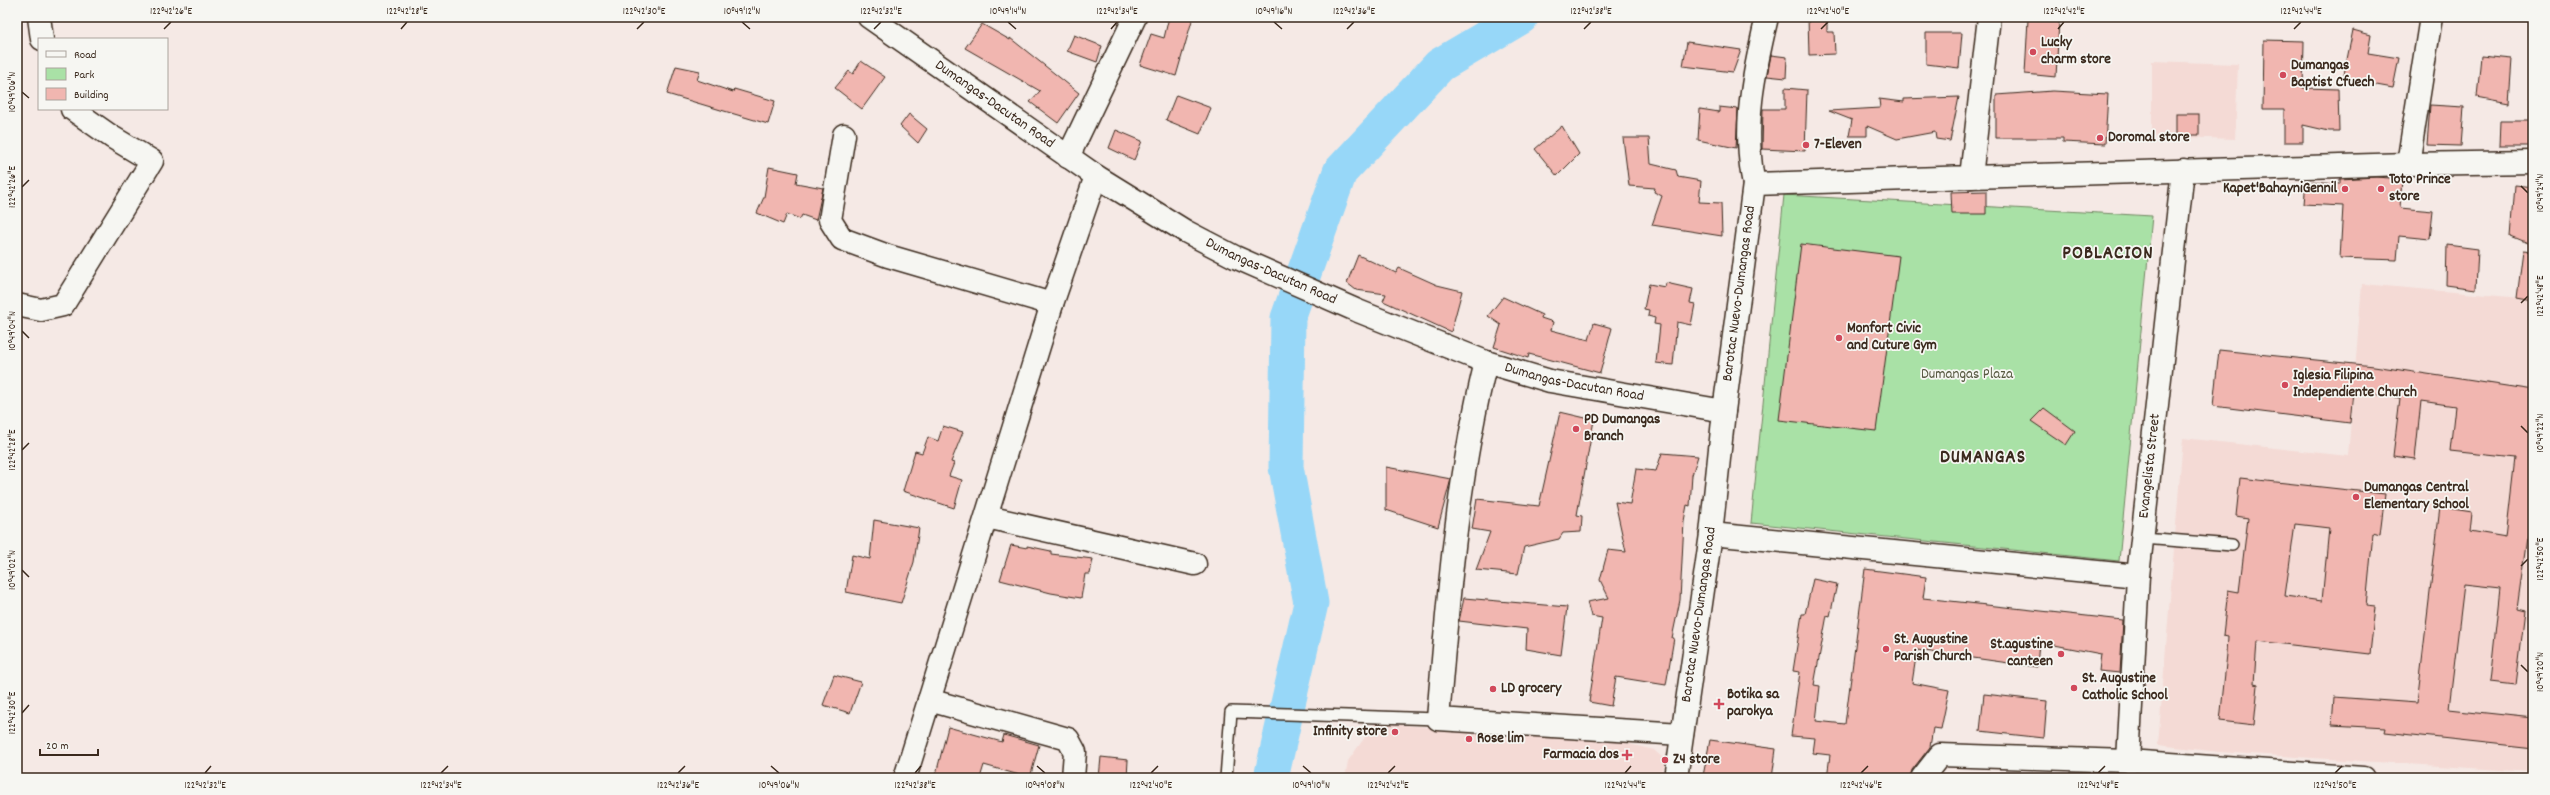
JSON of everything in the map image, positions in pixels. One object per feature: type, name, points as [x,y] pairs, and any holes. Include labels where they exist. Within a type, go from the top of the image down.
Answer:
[{"type":"street","points":[[40,17],[42,38]]},
{"type":"street","name":"Dumangas-Dacutan Road","points":[[869,17],[1096,176],[1185,232],[1235,258],[1358,311],[1486,362],[1550,380],[1724,410]]},
{"type":"street","points":[[1068,157],[1135,17]]},
{"type":"street","points":[[1754,184],[1748,142],[1749,110],[1767,17]]},
{"type":"street","points":[[1971,177],[1988,17]]},
{"type":"street","points":[[2408,164],[2431,17]]},
{"type":"street","points":[[17,305],[41,310],[63,305],[152,161],[74,110]]},
{"type":"street","points":[[844,135],[830,220],[842,239],[888,256],[1052,304]]},
{"type":"street","name":"Barotac Nuevo-Dumangas Road","points":[[1676,778],[1711,534],[1724,410],[1754,184],[2183,170],[2533,162]]},
{"type":"street","name":"Evangelista Street","points":[[2128,762],[2138,576],[2183,170]]},
{"type":"street","points":[[905,778],[1052,304],[1096,176]]},
{"type":"street","points":[[1486,362],[1472,417],[1452,562],[1438,719],[1682,734]]},
{"type":"street","points":[[987,517],[1195,564]]},
{"type":"street","points":[[1711,534],[2138,576]]},
{"type":"street","points":[[929,700],[1068,739],[1075,752],[1073,778]]},
{"type":"street","points":[[1922,778],[1940,755],[2128,762],[2364,778]]},
{"type":"lane","points":[[2143,538],[2232,545]]},
{"type":"lane","points":[[1226,778],[1231,712],[1438,719]]},
{"type":"shaded area","points":[[2152,61],[2238,64],[2235,139],[2152,136]]},
{"type":"shaded area","name":"Dumangas Central Elementary School","points":[[2362,284],[2533,299],[2533,772],[2219,752],[2158,745],[2183,438],[2348,456]]},
{"type":"shaded area","points":[[1375,723],[1621,742],[1654,750],[1665,760],[1662,778],[1345,778],[1348,761]]},
{"type":"green space","name":"Dumangas Plaza","points":[[1784,195],[2152,216],[2119,561],[1751,523]]},
{"type":"building","points":[[1169,17],[1193,17],[1176,76],[1140,65],[1151,34],[1164,38]]},
{"type":"building","points":[[1808,17],[1827,17],[1827,32],[1834,32],[1835,54],[1809,55]]},
{"type":"building","points":[[2028,19],[2059,21],[2056,77],[2025,74]]},
{"type":"building","points":[[982,24],[1010,40],[1010,38],[1079,93],[1058,123],[1030,102],[1040,91],[965,48]]},
{"type":"building","points":[[2353,30],[2371,35],[2368,53],[2399,58],[2393,88],[2343,79]]},
{"type":"building","points":[[1926,33],[1962,33],[1959,68],[1926,64]]},
{"type":"building","points":[[1074,35],[1102,46],[1097,62],[1067,51]]},
{"type":"building","points":[[2264,40],[2304,41],[2303,88],[2338,89],[2339,131],[2329,131],[2303,125],[2303,142],[2284,142],[2284,109],[2263,109]]},
{"type":"building","points":[[1687,42],[1741,50],[1733,72],[1683,66]]},
{"type":"building","points":[[1771,55],[1787,57],[1786,78],[1767,76]]},
{"type":"building","points":[[2481,56],[2512,59],[2509,103],[2477,97]]},
{"type":"building","points":[[861,61],[885,77],[862,109],[835,88],[849,71],[853,74]]},
{"type":"building","points":[[676,66],[700,71],[697,80],[733,92],[734,89],[775,101],[768,124],[667,94]]},
{"type":"building","points":[[1785,88],[1807,90],[1805,151],[1762,149],[1763,109],[1785,109]]},
{"type":"building","points":[[2053,91],[2108,94],[2105,144],[2063,142],[2063,138],[1996,138],[1996,95]]},
{"type":"building","points":[[1176,95],[1211,108],[1200,134],[1166,120]]},
{"type":"building","points":[[1959,97],[1950,141],[1936,139],[1935,132],[1897,139],[1867,126],[1867,136],[1849,136],[1852,120],[1829,111],[1880,108],[1879,99],[1904,102],[1904,99]]},
{"type":"building","points":[[2430,105],[2464,107],[2461,146],[2427,145]]},
{"type":"building","points":[[1719,107],[1738,109],[1736,148],[1698,140],[1700,109],[1719,112]]},
{"type":"building","points":[[909,114],[927,129],[918,143],[900,126]]},
{"type":"building","points":[[2176,114],[2199,114],[2199,135],[2176,135]]},
{"type":"building","points":[[2500,121],[2533,121],[2533,146],[2499,146]]},
{"type":"building","points":[[1562,126],[1579,154],[1557,176],[1535,149]]},
{"type":"building","points":[[1116,130],[1142,141],[1134,160],[1109,148]]},
{"type":"building","points":[[1623,138],[1649,138],[1651,164],[1676,170],[1678,177],[1701,181],[1699,202],[1721,203],[1722,236],[1652,225],[1662,196],[1654,192],[1655,188],[1629,186]]},
{"type":"building","points":[[769,167],[798,173],[796,183],[823,188],[816,220],[802,215],[800,219],[787,214],[783,224],[757,213],[764,197]]},
{"type":"building","points":[[2376,177],[2402,179],[2400,208],[2433,211],[2430,239],[2399,236],[2397,260],[2340,258],[2343,206],[2304,204],[2306,182],[2340,184],[2340,179]]},
{"type":"building","points":[[2515,185],[2533,187],[2533,245],[2511,236]]},
{"type":"building","points":[[1986,191],[1986,214],[1952,214],[1951,192]]},
{"type":"building","name":"Monfort Civic and Cuture Gym","points":[[1801,244],[1899,256],[1876,431],[1779,420]]},
{"type":"building","points":[[2447,245],[2478,249],[2476,289],[2446,285]]},
{"type":"building","points":[[2523,250],[2533,251],[2533,301],[2517,298]]},
{"type":"building","points":[[1358,255],[1396,273],[1399,268],[1437,285],[1462,291],[1451,332],[1383,301],[1386,294],[1356,290],[1347,283]]},
{"type":"building","points":[[1666,283],[1693,289],[1690,303],[1695,304],[1691,325],[1677,322],[1673,365],[1656,363],[1660,325],[1654,324],[1655,318],[1648,316],[1649,310],[1644,309],[1649,284],[1665,287]]},
{"type":"building","points":[[1503,297],[1542,315],[1541,318],[1553,322],[1551,330],[1589,340],[1594,323],[1612,328],[1600,373],[1529,354],[1528,358],[1494,347],[1501,325],[1488,316]]},
{"type":"building","points":[[2219,350],[2374,366],[2533,390],[2533,537],[2527,536],[2517,609],[2525,611],[2516,685],[2490,682],[2500,588],[2464,584],[2449,709],[2533,718],[2533,748],[2385,732],[2386,728],[2332,725],[2334,697],[2417,703],[2440,507],[2472,512],[2470,531],[2506,537],[2515,458],[2450,451],[2455,406],[2421,401],[2415,459],[2393,456],[2400,398],[2353,391],[2350,423],[2213,406]]},
{"type":"building","points":[[2044,408],[2075,431],[2066,445],[2031,421]]},
{"type":"building","points":[[1560,412],[1594,420],[1577,515],[1582,516],[1581,532],[1563,533],[1559,539],[1524,547],[1518,574],[1476,570],[1490,532],[1472,529],[1477,499],[1539,506]]},
{"type":"building","points":[[943,426],[963,432],[951,462],[954,463],[949,476],[962,480],[954,508],[903,491],[915,451],[922,453],[928,437],[938,441]]},
{"type":"building","points":[[1662,453],[1698,456],[1692,475],[1690,506],[1687,505],[1684,521],[1680,600],[1672,638],[1674,638],[1666,685],[1616,677],[1611,706],[1589,702],[1602,618],[1591,616],[1587,602],[1609,598],[1600,580],[1608,550],[1626,552],[1615,502],[1630,504],[1636,469],[1656,471]]},
{"type":"building","points":[[1386,467],[1451,479],[1438,527],[1386,510]]},
{"type":"building","points":[[2240,478],[2385,494],[2380,535],[2373,533],[2366,606],[2375,607],[2370,654],[2257,641],[2254,684],[2258,685],[2254,725],[2220,721],[2227,654],[2228,636],[2223,635],[2228,590],[2239,592],[2248,518],[2236,516]],"holes":[[[2295,524],[2329,528],[2322,601],[2285,596]]]},
{"type":"building","points":[[874,520],[919,528],[914,562],[901,603],[846,592],[852,555],[870,559]]},
{"type":"building","points":[[1011,545],[1027,548],[1027,546],[1051,551],[1051,554],[1093,559],[1090,574],[1085,574],[1081,598],[1051,593],[1000,580]]},
{"type":"building","points":[[1865,569],[1926,577],[1923,598],[2123,620],[2120,673],[2099,671],[2101,654],[2039,642],[2037,667],[1917,650],[1912,683],[1949,690],[1941,729],[1933,728],[1930,747],[1912,770],[1910,778],[1827,778],[1830,755],[1813,753],[1815,738],[1791,736],[1800,672],[1793,671],[1802,614],[1805,614],[1813,579],[1837,584],[1830,616],[1827,615],[1814,685],[1820,686],[1816,721],[1845,724]]},
{"type":"building","points":[[1464,598],[1567,607],[1561,655],[1526,649],[1527,629],[1459,621]]},
{"type":"building","points":[[834,675],[861,682],[850,713],[823,705]]},
{"type":"building","points":[[1984,694],[2047,701],[2044,738],[1980,731]]},
{"type":"building","points":[[948,727],[1002,742],[1004,735],[1039,745],[1030,778],[984,765],[980,778],[935,778]]},
{"type":"building","points":[[1710,740],[1776,749],[1772,778],[1703,776]]},
{"type":"building","points":[[1101,757],[1128,760],[1127,778],[1099,778]]},
{"type":"waterway","points":[[1271,778],[1311,603],[1286,467],[1288,318],[1340,172],[1440,65],[1521,17]]},
{"type":"place","name":"Lucky charm store","points":[[2033,52]]},
{"type":"place","name":"Dumangas Baptist Cfuech","points":[[2283,75]]},
{"type":"place","name":"Doromal store","points":[[2100,138]]},
{"type":"place","name":"7-Eleven","points":[[1806,145]]},
{"type":"place","name":"Kapet'BahayniGennil","points":[[2345,189]]},
{"type":"place","name":"Toto Prince store","points":[[2381,189]]},
{"type":"place","name":"Monfort Civic and Cuture Gym","points":[[1839,338]]},
{"type":"place","name":"Iglesia Filipina Independiente Church","points":[[2285,385]]},
{"type":"place","name":"PD Dumangas Branch","points":[[1576,429]]},
{"type":"place","name":"Dumangas Central Elementary School","points":[[2356,497]]},
{"type":"place","name":"St. Augustine Parish Church","points":[[1886,649]]},
{"type":"place","name":"St.agustine canteen","points":[[2061,654]]},
{"type":"place","name":"St. Augustine Catholic School","points":[[2074,688]]},
{"type":"place","name":"LD grocery","points":[[1493,689]]},
{"type":"place","name":"Botika sa parokya","points":[[1719,704]]},
{"type":"place","name":"Infinity store","points":[[1395,732]]},
{"type":"place","name":"Rose lim","points":[[1469,739]]},
{"type":"place","name":"Farmacia dos","points":[[1627,755]]},
{"type":"place","name":"Z4 store","points":[[1665,760]]},
{"type":"district","name":"POBLACION","points":[[2108,254]]},
{"type":"district","name":"DUMANGAS","points":[[1983,458]]}]
